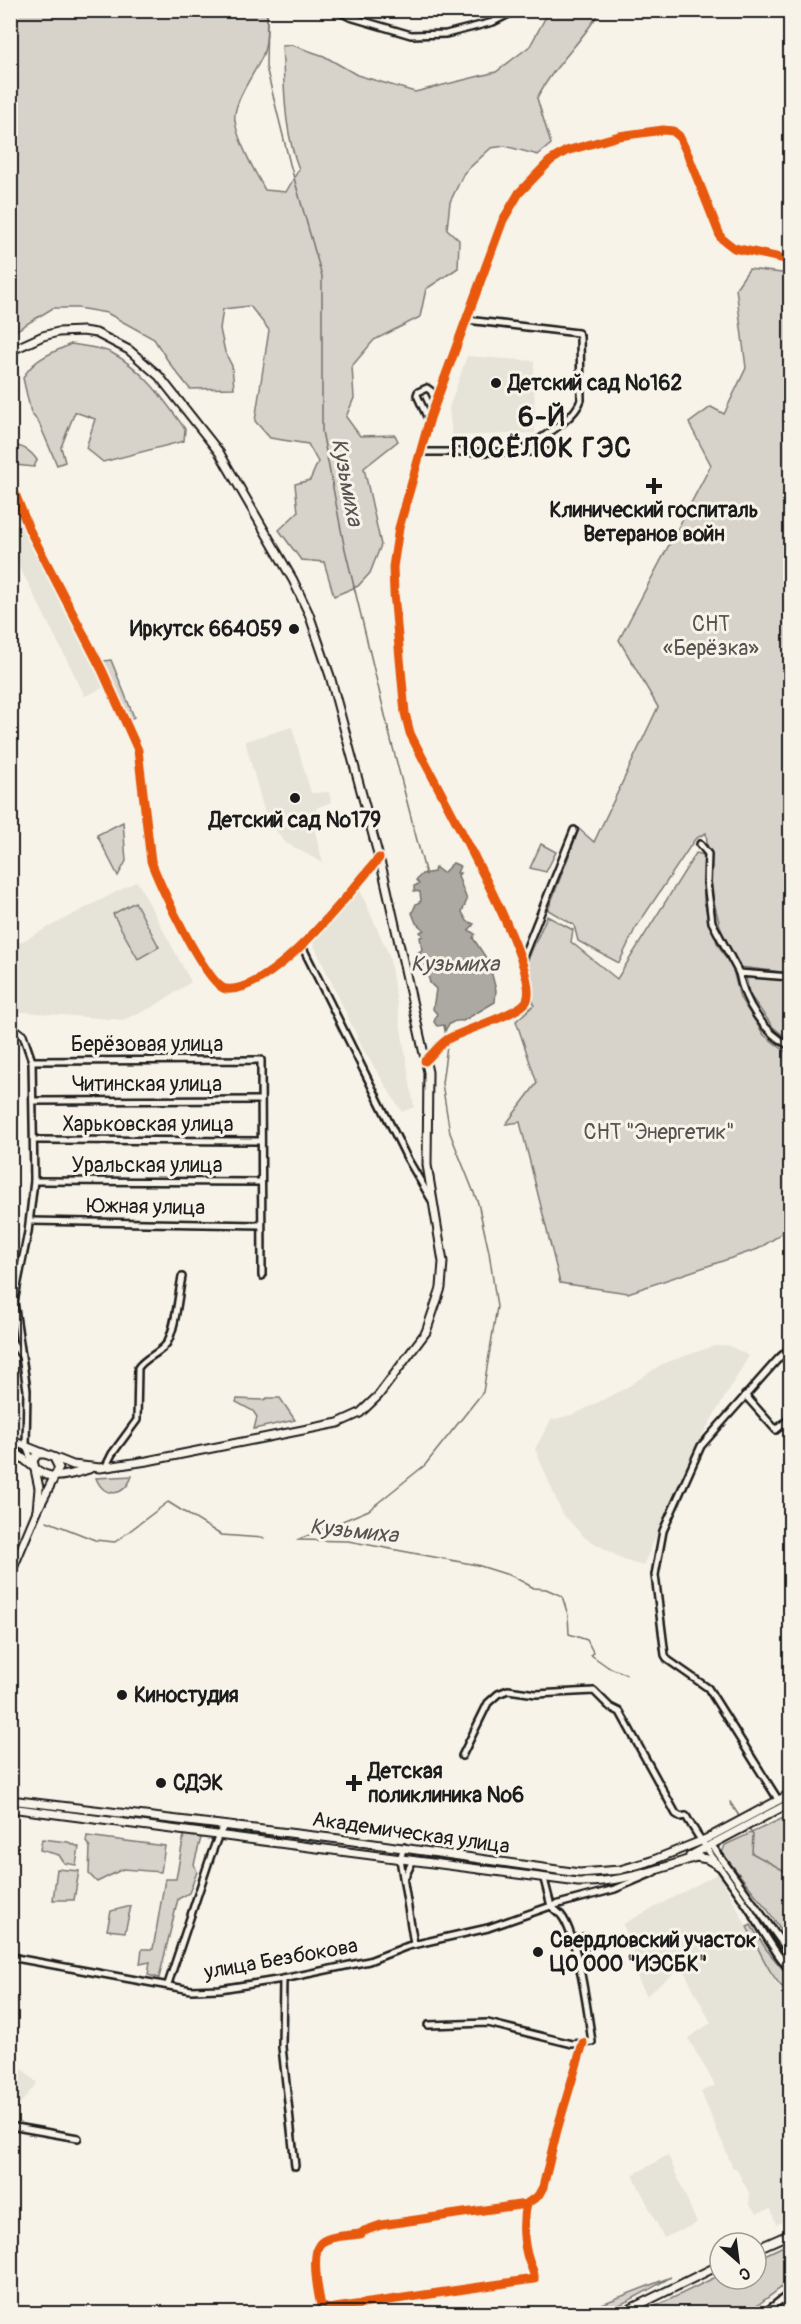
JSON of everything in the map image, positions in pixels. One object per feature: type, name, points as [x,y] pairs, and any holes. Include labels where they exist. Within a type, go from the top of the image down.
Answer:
[{"type":"main road","points":[[10,351],[43,336],[71,330],[96,333],[112,340],[144,361],[159,376],[219,452],[293,580],[309,614],[330,676],[379,858],[425,1061],[429,1091],[426,1147],[431,1198],[442,1263],[441,1288],[426,1332],[378,1396],[360,1413],[338,1423],[147,1461],[45,1476],[10,1448]]},
{"type":"main road","points":[[10,1440],[73,1465],[93,1468]]},
{"type":"main road","points":[[10,1575],[37,1511],[56,1474],[58,1464],[51,1456],[40,1454],[33,1460],[40,1494],[37,1511]]},
{"type":"main road","points":[[47,1492],[52,1485],[68,1474]]},
{"type":"main road","name":"Академическая улица","points":[[10,1800],[404,1847],[544,1869],[596,1873],[632,1868],[704,1840],[745,1823],[790,1794]]},
{"type":"main road","points":[[666,1867],[709,1847],[745,1823],[790,1803]]},
{"type":"main road","points":[[10,1808],[544,1879],[613,1881],[696,1857],[707,1859],[718,1866]]},
{"type":"main road","points":[[378,1856],[382,1845]]},
{"type":"main road","points":[[768,2244],[790,2234]]},
{"type":"main road","points":[[620,2313],[708,2271]]},
{"type":"street","points":[[336,10],[350,17],[411,35],[446,34],[493,22],[517,10]]},
{"type":"street","points":[[425,1061],[450,1038],[508,1013],[525,1003],[528,992],[521,962],[503,912],[407,725],[393,567],[399,528],[429,421],[503,220],[519,193],[556,156],[619,136],[663,130],[673,131],[679,136],[688,155],[721,238],[734,248],[790,260]]},
{"type":"street","points":[[467,320],[578,333],[580,336],[581,400],[578,408],[569,418],[520,452]]},
{"type":"street","points":[[429,421],[417,395],[418,392],[427,388],[436,402]]},
{"type":"street","points":[[421,452],[565,452]]},
{"type":"street","points":[[10,481],[30,529],[130,730],[140,758],[151,861],[162,889],[201,962],[220,987],[238,988],[267,975],[302,946],[379,858]]},
{"type":"street","points":[[521,962],[574,831]]},
{"type":"street","points":[[700,844],[708,854],[707,883],[712,922],[739,973],[746,997],[769,1033],[790,1046]]},
{"type":"street","points":[[302,946],[410,1163],[431,1198]]},
{"type":"street","points":[[739,973],[790,977]]},
{"type":"street","points":[[10,1025],[23,1035],[32,1061],[34,1181],[30,1221],[14,1302],[27,1390],[26,1446],[35,1468]]},
{"type":"street","name":"Берёзовая улица","points":[[32,1061],[261,1060],[261,1100]]},
{"type":"street","points":[[261,1100],[262,1276]]},
{"type":"street","name":"Читинская улица","points":[[33,1101],[261,1100]]},
{"type":"street","name":"Харьковская улица","points":[[35,1140],[261,1141]]},
{"type":"street","name":"Уральская улица","points":[[34,1181],[261,1182]]},
{"type":"street","name":"Южная улица","points":[[30,1221],[261,1225]]},
{"type":"street","points":[[106,1467],[112,1454],[137,1420],[138,1368],[160,1351],[171,1334],[182,1277]]},
{"type":"street","points":[[10,1339],[23,1359]]},
{"type":"street","points":[[779,1801],[708,1688],[668,1660],[665,1655],[654,1575],[663,1531],[701,1446],[790,1348]]},
{"type":"street","points":[[745,1395],[776,1430],[790,1418]]},
{"type":"street","points":[[462,1756],[488,1703],[498,1694],[508,1690],[536,1694],[594,1691],[610,1707],[620,1712],[676,1814],[681,1817],[686,1816],[692,1827],[790,1954]]},
{"type":"street","points":[[168,1984],[219,1834],[225,1825]]},
{"type":"street","points":[[404,1847],[400,1859],[405,1877],[414,1944]]},
{"type":"street","points":[[709,1847],[718,1866],[752,1913],[776,1953],[790,1970]]},
{"type":"street","points":[[405,1877],[413,1860]]},
{"type":"street","name":"улица Безбокова","points":[[10,1956],[191,1990],[220,1989],[283,1979],[369,1961],[414,1944],[488,1928],[551,1906],[615,1889],[666,1867]]},
{"type":"street","points":[[428,2025],[488,2023],[572,2044],[592,2042],[579,1965],[567,1925],[562,1916],[551,1906],[544,1879]]},
{"type":"street","points":[[583,1937],[586,1958]]},
{"type":"street","points":[[171,1973],[180,1984],[191,1990]]},
{"type":"street","points":[[283,1979],[282,2047],[295,2166]]},
{"type":"street","points":[[526,2204],[522,2218],[534,2279],[328,2309],[321,2306],[315,2251],[320,2243],[327,2239],[360,2234],[369,2228],[381,2225],[526,2204],[538,2196],[543,2187],[583,2043]]},
{"type":"street","points":[[10,2126],[78,2138]]},
{"type":"street","points":[[763,2313],[790,2292]]},
{"type":"shaded area","name":"Детский сад №162","points":[[467,356],[534,361],[535,433],[452,436],[449,408]]},
{"type":"shaded area","points":[[22,522],[105,687],[85,696],[27,581],[14,559],[11,561],[11,523],[13,527]]},
{"type":"shaded area","name":"Детский сад №179","points":[[292,727],[311,793],[329,792],[331,802],[316,808],[317,812],[311,816],[323,863],[286,843],[271,825],[265,814],[245,741]]},
{"type":"shaded area","points":[[137,881],[191,982],[153,1007],[123,1020],[11,1011],[11,947]]},
{"type":"shaded area","points":[[359,888],[389,955],[414,1107],[402,1112],[363,1049],[312,941]]},
{"type":"shaded area","points":[[728,1345],[749,1356],[697,1444],[643,1566],[626,1561],[584,1537],[562,1513],[535,1449],[551,1420],[575,1414],[626,1388],[662,1364],[714,1346]]},
{"type":"shaded area","points":[[719,1873],[776,1983],[790,1997],[790,2217],[776,2225],[771,2209],[757,2213],[749,2204],[750,2195],[736,2168],[733,2168],[701,2092],[715,2085],[688,2038],[711,2023],[682,1967],[646,1996],[629,1959],[634,1956],[623,1924]]},
{"type":"shaded area","points":[[11,2058],[37,2083],[10,2115]]},
{"type":"shaded area","points":[[668,2155],[697,2223],[664,2238],[633,2175]]},
{"type":"green space","points":[[11,10],[267,11],[264,52],[240,97],[235,121],[243,147],[265,190],[286,192],[299,169],[287,124],[282,46],[292,45],[324,56],[357,75],[415,92],[496,72],[530,46],[549,11],[600,11],[551,75],[537,98],[551,144],[538,155],[505,146],[491,148],[464,173],[450,202],[447,229],[459,240],[458,268],[426,289],[420,317],[374,340],[352,366],[354,398],[346,417],[360,436],[395,435],[398,441],[364,468],[381,545],[370,573],[358,586],[334,596],[324,562],[301,560],[279,530],[298,512],[295,484],[310,480],[318,462],[308,444],[270,438],[255,421],[269,330],[250,306],[223,309],[220,329],[225,352],[232,366],[234,388],[190,389],[154,339],[107,313],[78,308],[53,308],[12,333],[10,329]]},
{"type":"green space","name":"СНТ «Берёзка»","points":[[749,269],[790,274],[790,973],[740,967],[721,930],[713,898],[706,833],[695,839],[635,929],[619,963],[578,941],[574,925],[548,910],[579,829],[594,842],[658,707],[619,640],[711,465],[689,423],[711,407],[724,414],[746,368],[736,288]]},
{"type":"green space","points":[[71,344],[107,351],[134,368],[153,387],[185,429],[184,441],[103,462],[86,448],[95,419],[75,412],[61,447],[65,462],[57,465],[39,423],[31,413],[23,378],[38,361]]},
{"type":"green space","points":[[11,445],[26,449],[32,454],[37,460],[34,467],[15,465],[11,456]]},
{"type":"green space","points":[[111,660],[134,717],[129,720],[103,661]]},
{"type":"green space","points":[[123,822],[126,861],[118,876],[97,835]]},
{"type":"green space","points":[[541,844],[556,852],[546,872],[530,868]]},
{"type":"green space","name":"СНТ \"Энергетик\"","points":[[696,853],[704,855],[704,902],[717,943],[733,970],[740,998],[764,1035],[790,1055],[790,1224],[777,1237],[758,1249],[628,1293],[560,1283],[520,1122],[506,1124],[537,1083],[516,1021],[534,1005],[526,964],[547,916],[573,930],[571,942],[617,979]]},
{"type":"green space","points":[[135,902],[159,947],[138,959],[113,914]]},
{"type":"green space","points":[[746,975],[790,980],[790,1041],[773,1027],[749,994]]},
{"type":"green space","points":[[280,1398],[295,1420],[254,1429],[257,1417],[253,1411],[236,1402],[237,1399],[264,1400]]},
{"type":"green space","points":[[132,1476],[125,1488],[114,1493],[104,1490],[96,1478]]},
{"type":"green space","points":[[790,1815],[790,1824],[785,1828],[790,1840],[790,1943],[767,1909],[722,1853],[725,1845]]},
{"type":"green space","points":[[190,1832],[201,1838],[194,1864],[197,1872],[189,1893],[178,1899],[159,1978],[148,1975],[150,1962],[140,1964],[142,1949],[153,1949],[165,1879],[176,1879],[184,1835]]},
{"type":"green space","points":[[87,1836],[165,1846],[161,1872],[123,1869],[97,1882],[89,1874],[90,1847],[86,1842]]},
{"type":"green space","points":[[42,1839],[68,1842],[79,1847],[76,1865],[64,1863],[59,1855],[40,1850]]},
{"type":"green space","points":[[57,1869],[79,1871],[74,1900],[53,1900]]},
{"type":"green space","points":[[131,1906],[125,1932],[107,1930],[111,1911]]},
{"type":"green space","points":[[751,1925],[766,1949],[790,1978],[790,1995],[766,1964],[747,1927]]},
{"type":"green space","points":[[790,2243],[790,2281],[747,2313],[642,2313],[708,2281],[708,2291],[768,2291],[768,2253]]},
{"type":"green space","points":[[671,2277],[615,2306],[604,2310],[579,2313]]},
{"type":"water","name":"Кузьмиха","points":[[453,863],[460,866],[457,873],[460,873],[458,876],[467,900],[462,912],[467,921],[474,924],[469,930],[475,934],[473,938],[486,958],[485,964],[488,971],[491,971],[496,990],[495,1002],[463,1021],[452,1023],[445,1031],[444,1025],[437,1026],[434,1022],[437,1014],[433,1009],[436,989],[430,983],[423,956],[417,953],[422,950],[420,937],[423,936],[420,932],[424,930],[416,923],[412,913],[416,904],[421,901],[420,892],[414,891],[414,886],[419,884],[416,880],[422,874],[434,872],[435,867],[443,873]]},
{"type":"waterway","name":"Кузьмиха","points":[[267,10],[266,67],[290,164],[322,276],[322,431],[344,545],[426,875]]},
{"type":"waterway","name":"Кузьмиха","points":[[297,1540],[369,1510],[425,1465],[483,1392],[497,1307],[489,1252],[478,1203],[450,1133],[442,1083],[447,1046]]},
{"type":"waterway","name":"Кузьмиха","points":[[47,1521],[95,1540],[115,1542],[168,1502],[221,1535],[264,1538]]},
{"type":"waterway","name":"Кузьмиха","points":[[298,1540],[348,1541],[477,1565],[512,1576],[534,1588],[546,1589],[562,1596],[568,1615],[569,1634],[587,1640],[593,1652],[591,1655],[608,1667],[626,1674]]},
{"type":"waterway","name":"Кузьмиха","points":[[730,1802],[741,1819]]},
{"type":"waterway","name":"Кузьмиха","points":[[747,1827],[753,1835],[752,1853],[790,1874]]},
{"type":"cycle path","points":[[425,1061],[448,1039],[512,1012],[526,1002],[527,984],[519,954],[503,915],[410,733],[405,713],[393,567],[399,528],[430,418],[503,220],[519,193],[550,161],[566,151],[619,136],[663,130],[673,131],[679,136],[688,155],[721,238],[734,248],[790,260]]},
{"type":"cycle path","points":[[10,481],[29,529],[102,670],[138,750],[151,861],[184,932],[207,971],[218,984],[226,989],[245,986],[265,975],[287,958],[309,938],[379,858]]},
{"type":"cycle path","points":[[526,2204],[381,2225],[360,2234],[326,2240],[318,2246],[316,2253],[321,2306],[328,2309],[534,2279],[524,2240],[526,2204],[538,2196],[543,2187],[583,2043]]},
{"type":"place","name":"Детский сад №162","points":[[496,383]]},
{"type":"place","name":"Клинический госпиталь Ветеранов войн","points":[[654,486]]},
{"type":"place","name":"Иркутск 664059","points":[[294,629]]},
{"type":"place","name":"Детский сад №179","points":[[295,798]]},
{"type":"place","name":"Киностудия","points":[[122,1695]]},
{"type":"place","name":"СДЭК","points":[[161,1783]]},
{"type":"place","name":"Детская поликлиника №6","points":[[354,1783]]},
{"type":"place","name":"Свердловский участок ЦО ООО \"ИЭСБК\"","points":[[538,1952]]},
{"type":"district","name":"6-Й ПОСЁЛОК ГЭС","points":[[542,432]]}]
